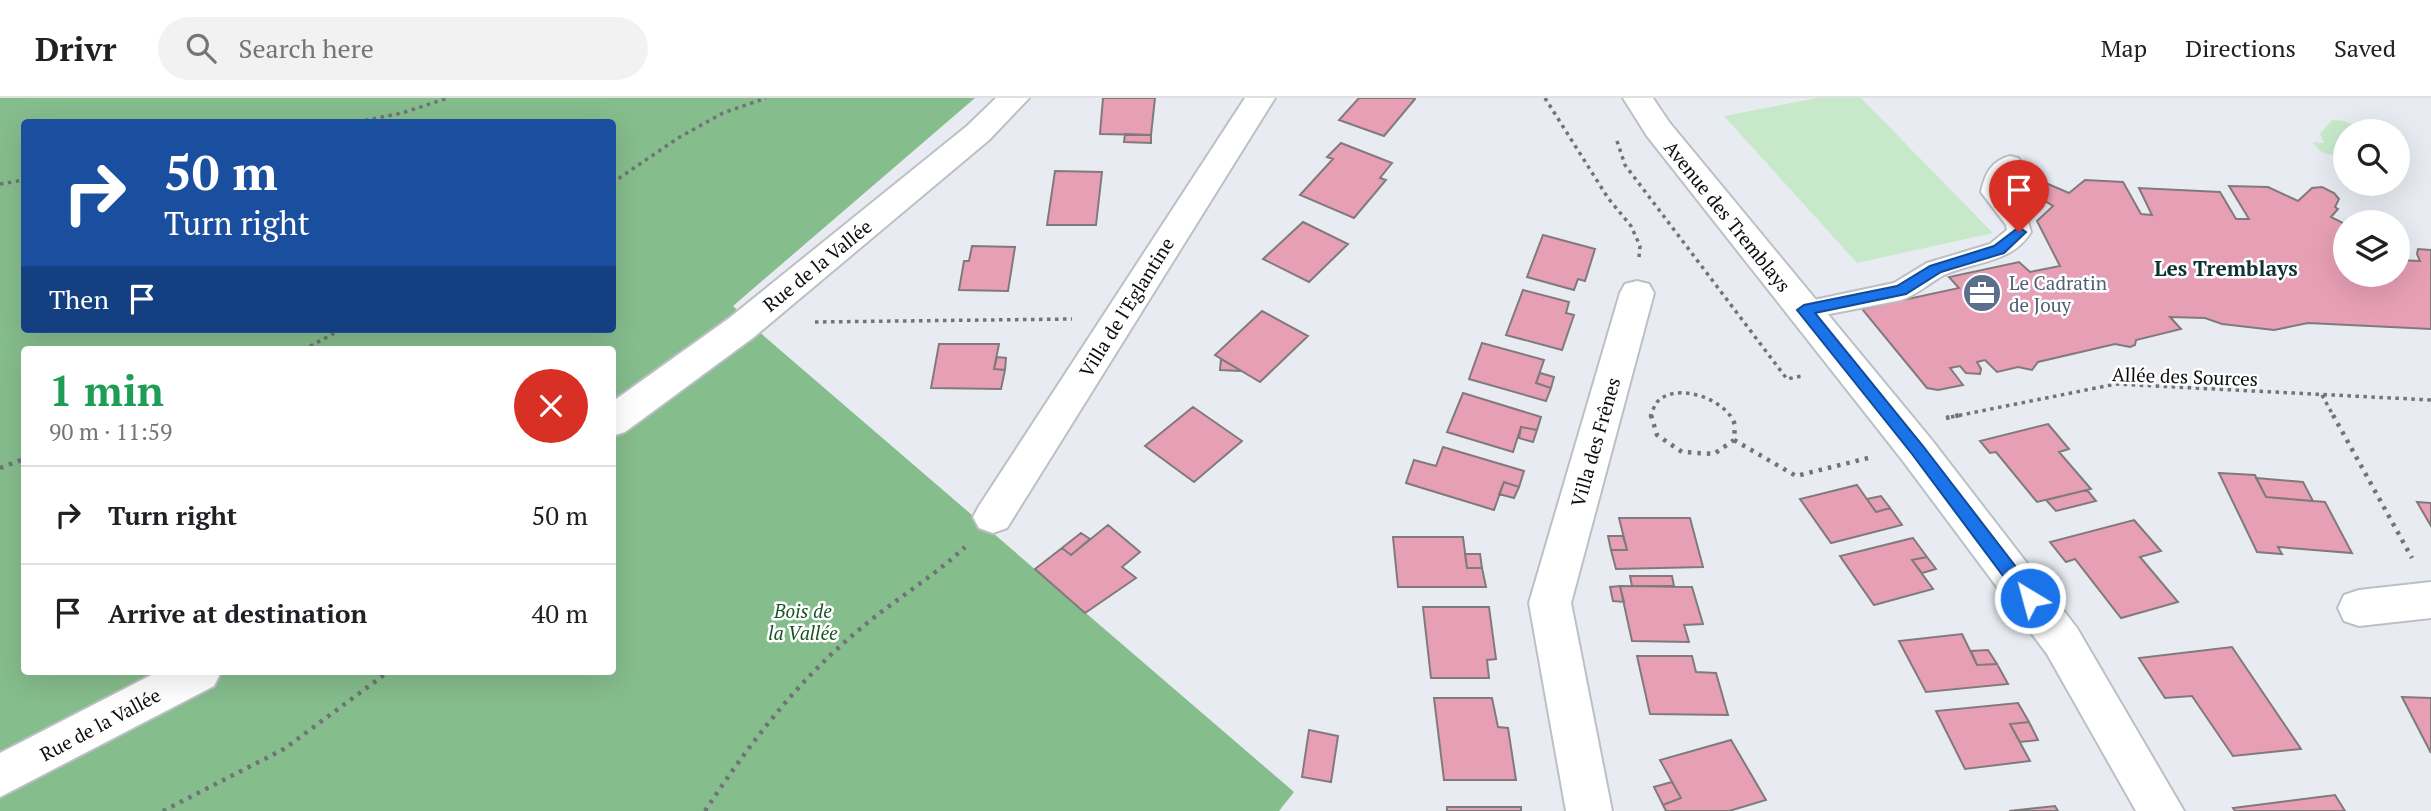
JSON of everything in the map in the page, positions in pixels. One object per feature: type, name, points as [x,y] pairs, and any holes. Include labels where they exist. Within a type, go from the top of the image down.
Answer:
[{"type":"street","name":"Rue de la Vallée","points":[[616,419],[741,328],[978,132],[1014,98]]},
{"type":"street","name":"Villa de l'Eglantine","points":[[993,517],[1260,98]]},
{"type":"street","name":"Avenue des Tremblays","points":[[1638,98],[1658,129],[1899,428],[2062,641],[2161,811]]},
{"type":"street","name":"Villa des Frênes","points":[[1589,811],[1550,603],[1637,293]]},
{"type":"street","points":[[2359,608],[2425,584]]},
{"type":"street","name":"Rue de la Vallée","points":[[0,776],[193,675]]},
{"type":"lane","points":[[1804,310],[1901,291],[1936,269],[1999,250],[2019,232],[2018,224],[1993,192],[1997,174],[2010,163]]},
{"type":"path","points":[[372,119],[402,113],[448,98]]},
{"type":"path","points":[[616,180],[678,138],[723,113],[766,98]]},
{"type":"path","points":[[1545,98],[1608,198],[1631,226],[1640,246],[1637,293]]},
{"type":"path","points":[[0,184],[21,180]]},
{"type":"path","points":[[828,321],[1053,320]]},
{"type":"path","points":[[310,346],[335,333]]},
{"type":"path","name":"Allée des Sources","points":[[1899,428],[2116,384],[2431,400]]},
{"type":"path","points":[[1676,393],[1700,394],[1721,406],[1734,422],[1734,440],[1714,454],[1682,452],[1657,435],[1650,417],[1658,401],[1676,393]]},
{"type":"path","points":[[2322,395],[2425,584]]},
{"type":"path","points":[[1734,440],[1796,476],[1865,459]]},
{"type":"path","points":[[0,468],[21,460]]},
{"type":"path","points":[[705,811],[769,723],[811,676],[859,630],[962,550],[993,517]]},
{"type":"path","points":[[163,811],[284,750],[384,675]]},
{"type":"green space","name":"Bois de la Vallée","points":[[0,98],[975,98],[733,306],[765,337],[1294,792],[1279,811],[0,811]]},
{"type":"green space","points":[[1817,98],[1861,98],[1993,233],[1857,263],[1724,116]]},
{"type":"green space","points":[[2333,120],[2333,155],[2323,153],[2312,142],[2324,143],[2320,134]]},
{"type":"building","points":[[1103,98],[1155,98],[1151,135],[1100,134]]},
{"type":"building","points":[[1359,98],[1415,99],[1384,136],[1339,120]]},
{"type":"building","points":[[1125,134],[1151,135],[1151,143],[1124,142]]},
{"type":"building","points":[[1341,143],[1392,163],[1380,178],[1386,180],[1354,218],[1300,195],[1333,159],[1327,157]]},
{"type":"building","points":[[1055,171],[1102,172],[1096,225],[1047,225]]},
{"type":"building","points":[[2027,175],[2069,193],[2085,180],[2123,182],[2141,214],[2152,215],[2139,188],[2220,192],[2236,219],[2249,219],[2229,186],[2268,187],[2298,201],[2312,188],[2322,187],[2339,199],[2335,207],[2338,209],[2333,210],[2331,217],[2333,287],[2410,287],[2410,261],[2420,261],[2418,249],[2431,250],[2431,329],[2308,323],[2274,330],[2222,324],[2205,318],[2170,317],[2181,329],[2136,340],[2135,345],[2130,347],[2115,344],[2038,362],[2032,370],[2018,367],[1997,372],[1985,360],[1977,362],[1981,369],[1980,374],[1966,373],[1960,366],[1950,368],[1963,385],[1938,390],[1927,388],[1862,309],[1959,288],[1949,277],[2019,262],[2030,272],[2060,266],[2037,221],[2053,206],[2018,185],[2017,178]]},
{"type":"building","points":[[1303,222],[1348,244],[1309,282],[1263,259]]},
{"type":"building","points":[[1543,235],[1595,249],[1585,281],[1578,279],[1574,290],[1527,277]]},
{"type":"building","points":[[972,246],[1015,247],[1008,291],[959,290],[964,261],[969,261]]},
{"type":"building","points":[[1523,290],[1569,302],[1566,313],[1574,315],[1562,350],[1506,335]]},
{"type":"building","points":[[1262,311],[1308,336],[1260,382],[1215,355]]},
{"type":"building","points":[[1482,343],[1544,360],[1536,383],[1551,388],[1546,401],[1469,379]]},
{"type":"building","points":[[939,344],[999,344],[994,369],[1005,370],[1001,389],[931,388]]},
{"type":"building","points":[[997,357],[1006,358],[1005,370],[994,369]]},
{"type":"building","points":[[1221,359],[1241,371],[1220,370]]},
{"type":"building","points":[[1540,373],[1554,377],[1551,388],[1536,383]]},
{"type":"building","points":[[1463,393],[1541,417],[1537,430],[1521,427],[1513,452],[1447,432]]},
{"type":"building","points":[[1193,407],[1242,441],[1194,482],[1145,446]]},
{"type":"building","points":[[2048,424],[2069,449],[2059,452],[2091,489],[2037,502],[1996,452],[1990,453],[1980,441]]},
{"type":"building","points":[[1521,427],[1537,430],[1533,442],[1519,438]]},
{"type":"building","points":[[1443,447],[1524,471],[1519,487],[1504,482],[1494,510],[1406,483],[1414,460],[1436,466]]},
{"type":"building","points":[[2219,473],[2255,475],[2266,497],[2325,502],[2352,553],[2278,547],[2282,554],[2257,552]]},
{"type":"building","points":[[2256,478],[2303,482],[2313,501],[2266,497]]},
{"type":"building","points":[[1504,482],[1519,487],[1514,498],[1499,494]]},
{"type":"building","points":[[1857,485],[1876,512],[1890,508],[1902,525],[1831,543],[1800,499]]},
{"type":"building","points":[[2087,490],[2096,501],[2056,511],[2046,500]]},
{"type":"building","points":[[1881,496],[1890,508],[1876,512],[1867,499]]},
{"type":"building","points":[[2417,502],[2431,503],[2431,526]]},
{"type":"building","points":[[1619,518],[1690,518],[1703,567],[1616,569],[1611,550],[1627,550]]},
{"type":"building","points":[[2134,520],[2161,551],[2140,557],[2178,602],[2121,618],[2075,559],[2066,562],[2050,542]]},
{"type":"building","points":[[1108,525],[1140,552],[1122,567],[1136,578],[1085,613],[1035,569],[1062,548],[1071,555]]},
{"type":"building","points":[[1081,533],[1090,539],[1071,555],[1062,548]]},
{"type":"building","points":[[1608,536],[1623,536],[1627,550],[1611,550]]},
{"type":"building","points":[[1393,537],[1463,537],[1467,568],[1482,568],[1486,587],[1398,587]]},
{"type":"building","points":[[1913,538],[1927,557],[1912,560],[1933,589],[1874,605],[1840,556]]},
{"type":"building","points":[[1465,554],[1480,554],[1482,568],[1467,568]]},
{"type":"building","points":[[1927,557],[1936,569],[1922,573],[1912,560]]},
{"type":"building","points":[[1630,576],[1672,576],[1674,586],[1632,586]]},
{"type":"building","points":[[1620,586],[1624,602],[1613,601],[1610,587]]},
{"type":"building","points":[[1620,586],[1692,587],[1703,624],[1684,625],[1689,642],[1632,641]]},
{"type":"building","points":[[1423,607],[1489,607],[1496,659],[1487,660],[1489,678],[1431,678]]},
{"type":"building","points":[[1962,634],[1977,665],[1997,664],[2008,684],[1926,692],[1899,641]]},
{"type":"building","points":[[2232,647],[2301,749],[2233,756],[2192,696],[2165,698],[2139,658]]},
{"type":"building","points":[[1988,650],[1997,664],[1977,665],[1971,651]]},
{"type":"building","points":[[1637,656],[1692,656],[1696,672],[1716,673],[1728,715],[1650,714]]},
{"type":"building","points":[[2402,697],[2431,698],[2431,753]]},
{"type":"building","points":[[1434,698],[1492,698],[1498,727],[1508,728],[1516,780],[1444,780]]},
{"type":"building","points":[[2018,703],[2029,722],[2010,724],[2030,761],[1965,769],[1936,711]]},
{"type":"building","points":[[2029,722],[2038,740],[2020,742],[2010,724]]},
{"type":"building","points":[[1309,730],[1338,736],[1331,782],[1302,777]]},
{"type":"building","points":[[1731,740],[1766,800],[1729,811],[1666,811],[1663,805],[1681,798],[1660,760]]},
{"type":"building","points":[[1672,782],[1681,798],[1663,805],[1654,787]]},
{"type":"building","points":[[2335,795],[2345,811],[2235,811],[2233,808]]},
{"type":"building","points":[[2055,806],[2058,811],[2009,811]]},
{"type":"building","points":[[1447,807],[1521,807],[1521,811],[1447,811]]},
{"type":"place","name":"Le Cadratin de Jouy","points":[[1982,293]]},
{"type":"district","name":"Les Tremblays","points":[[2226,268]]},
{"type":"route","points":[[2019,232],[1999,250],[1936,269],[1901,291],[1804,310],[1917,450],[2030,598]]}]
